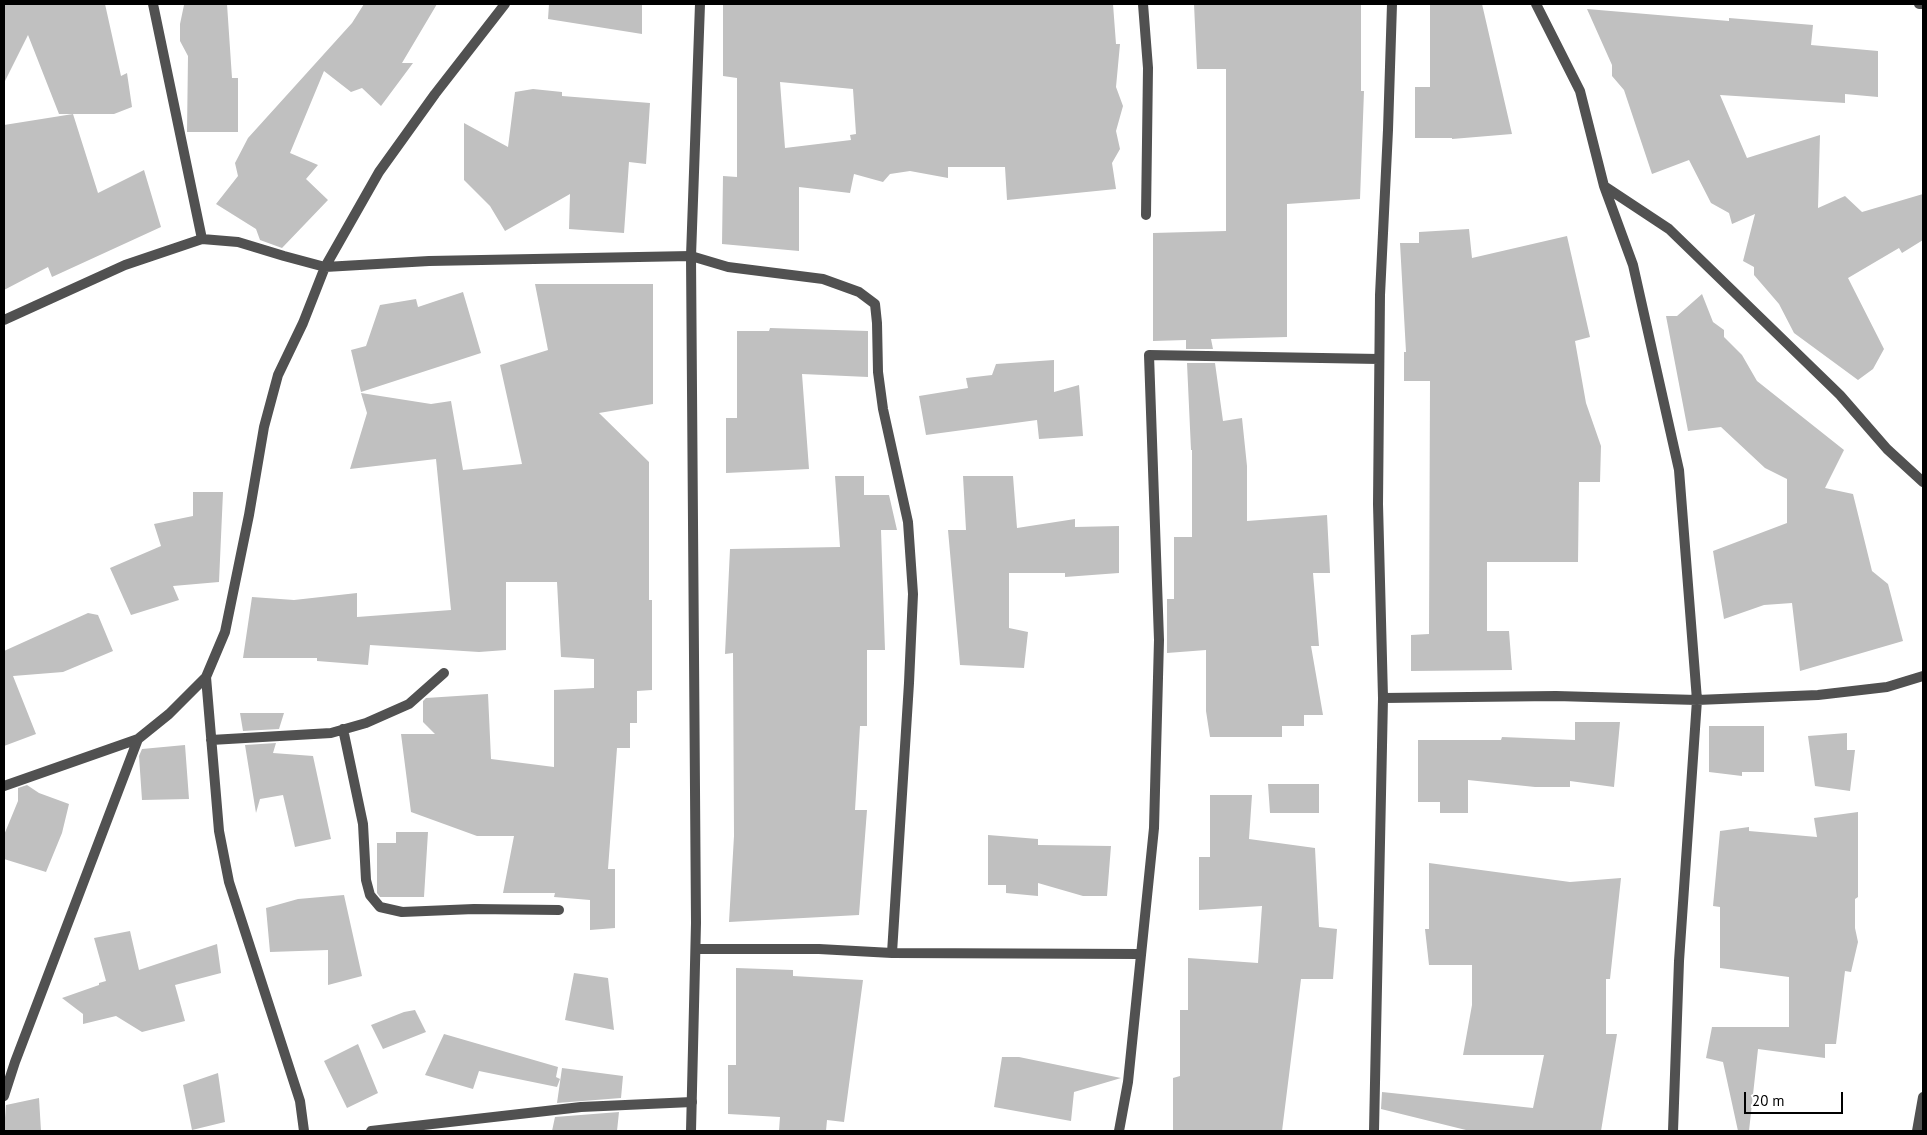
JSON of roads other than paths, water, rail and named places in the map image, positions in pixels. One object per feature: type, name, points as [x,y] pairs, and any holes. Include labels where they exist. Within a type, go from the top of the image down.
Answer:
[{"type":"street","points":[[152,4],[202,239]]},
{"type":"street","points":[[4,786],[138,739],[169,714],[206,677],[225,632],[249,516],[264,428],[278,375],[303,323],[325,267],[379,172],[435,94],[505,4]]},
{"type":"street","points":[[691,1131],[696,949],[691,256],[700,4]]},
{"type":"street","points":[[1143,4],[1148,68],[1146,215]]},
{"type":"street","points":[[1374,1131],[1384,698],[1378,504],[1380,295],[1392,4]]},
{"type":"street","points":[[1536,4],[1580,91],[1604,186],[1633,265],[1679,470],[1697,700],[1679,960],[1673,1131]]},
{"type":"street","points":[[1604,186],[1669,229],[1840,395],[1886,449],[1923,482]]},
{"type":"street","points":[[4,320],[126,265],[202,239],[238,242],[325,267],[429,261],[691,256],[728,267],[823,279],[859,292],[875,304],[878,323],[878,372],[883,409],[908,522],[913,594],[892,953]]},
{"type":"street","points":[[1119,1131],[1128,1082],[1154,828],[1159,640],[1149,355],[1379,359]]},
{"type":"street","points":[[211,740],[331,733],[366,723],[409,704],[444,673]]},
{"type":"street","points":[[1384,698],[1556,696],[1697,700],[1818,695],[1887,687],[1923,676]]},
{"type":"street","points":[[206,677],[219,831],[229,882],[300,1101],[304,1131]]},
{"type":"street","points":[[343,729],[362,824],[366,880],[370,895],[380,907],[402,912],[474,909],[559,910]]},
{"type":"street","points":[[4,1096],[15,1062],[138,739]]},
{"type":"street","points":[[696,949],[819,949],[892,953],[1141,954]]},
{"type":"street","points":[[1916,1131],[1923,1098]]},
{"type":"street","points":[[371,1131],[581,1107],[692,1102]]}]
